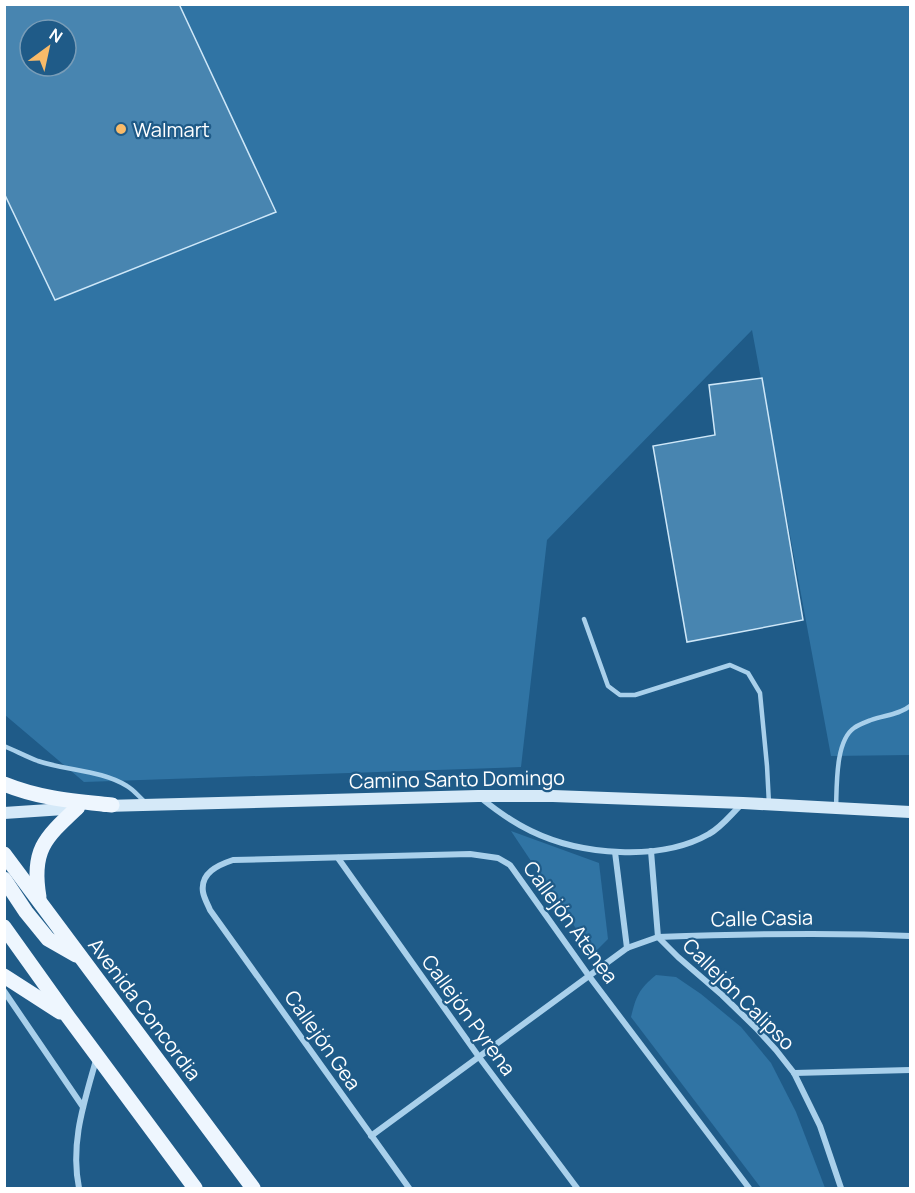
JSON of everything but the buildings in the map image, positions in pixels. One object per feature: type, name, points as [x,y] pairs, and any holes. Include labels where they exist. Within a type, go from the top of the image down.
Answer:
[{"type":"main road","points":[[4,784],[43,797],[112,805]]},
{"type":"main road","points":[[40,903],[36,879],[41,847],[50,833],[77,808]]},
{"type":"main road","name":"Avenida Concordia","points":[[4,854],[253,1188]]},
{"type":"main road","points":[[4,879],[48,939],[81,958]]},
{"type":"main road","points":[[4,927],[195,1188]]},
{"type":"main road","points":[[4,976],[69,1018]]},
{"type":"street","name":"Camino Santo Domingo","points":[[4,813],[112,805],[478,796],[553,796],[743,803],[910,812]]},
{"type":"street","points":[[478,796],[497,811],[533,832],[592,850],[615,852],[676,848],[710,834],[743,803]]},
{"type":"street","name":"Callejón Calipso","points":[[651,851],[658,937],[723,995],[777,1050],[794,1073],[820,1126],[841,1188]]},
{"type":"street","points":[[615,852],[627,948]]},
{"type":"street","name":"Callejón Atenea","points":[[210,910],[203,892],[208,873],[217,866],[232,860],[470,854],[498,858],[510,865],[589,976],[749,1188]]},
{"type":"street","name":"Callejón Pyrena","points":[[338,858],[478,1057],[577,1188]]},
{"type":"street","name":"Callejón Gea","points":[[210,910],[409,1188]]},
{"type":"street","name":"Calle Casia","points":[[371,1136],[627,948],[658,937],[799,933],[910,936]]},
{"type":"street","points":[[4,991],[83,1107]]},
{"type":"street","points":[[79,1188],[76,1139],[97,1056]]},
{"type":"street","points":[[794,1073],[910,1070]]},
{"type":"lane","points":[[584,619],[608,686],[620,695],[635,695],[730,665],[748,674],[760,693],[769,804]]},
{"type":"lane","points":[[836,808],[837,768],[841,747],[852,729],[871,720],[903,711],[910,706]]},
{"type":"lane","points":[[4,746],[38,761],[94,773],[119,782],[130,788],[148,804]]},
{"type":"shaded area","points":[[5,5],[910,5],[910,755],[831,756],[752,330],[547,540],[521,767],[84,782],[5,715]]},
{"type":"shaded area","points":[[511,831],[599,863],[608,939],[593,954]]},
{"type":"shaded area","points":[[656,975],[676,977],[701,994],[741,1027],[771,1063],[796,1112],[825,1188],[761,1188],[631,1017],[639,993]]},
{"type":"place","name":"Walmart","points":[[121,129]]}]
